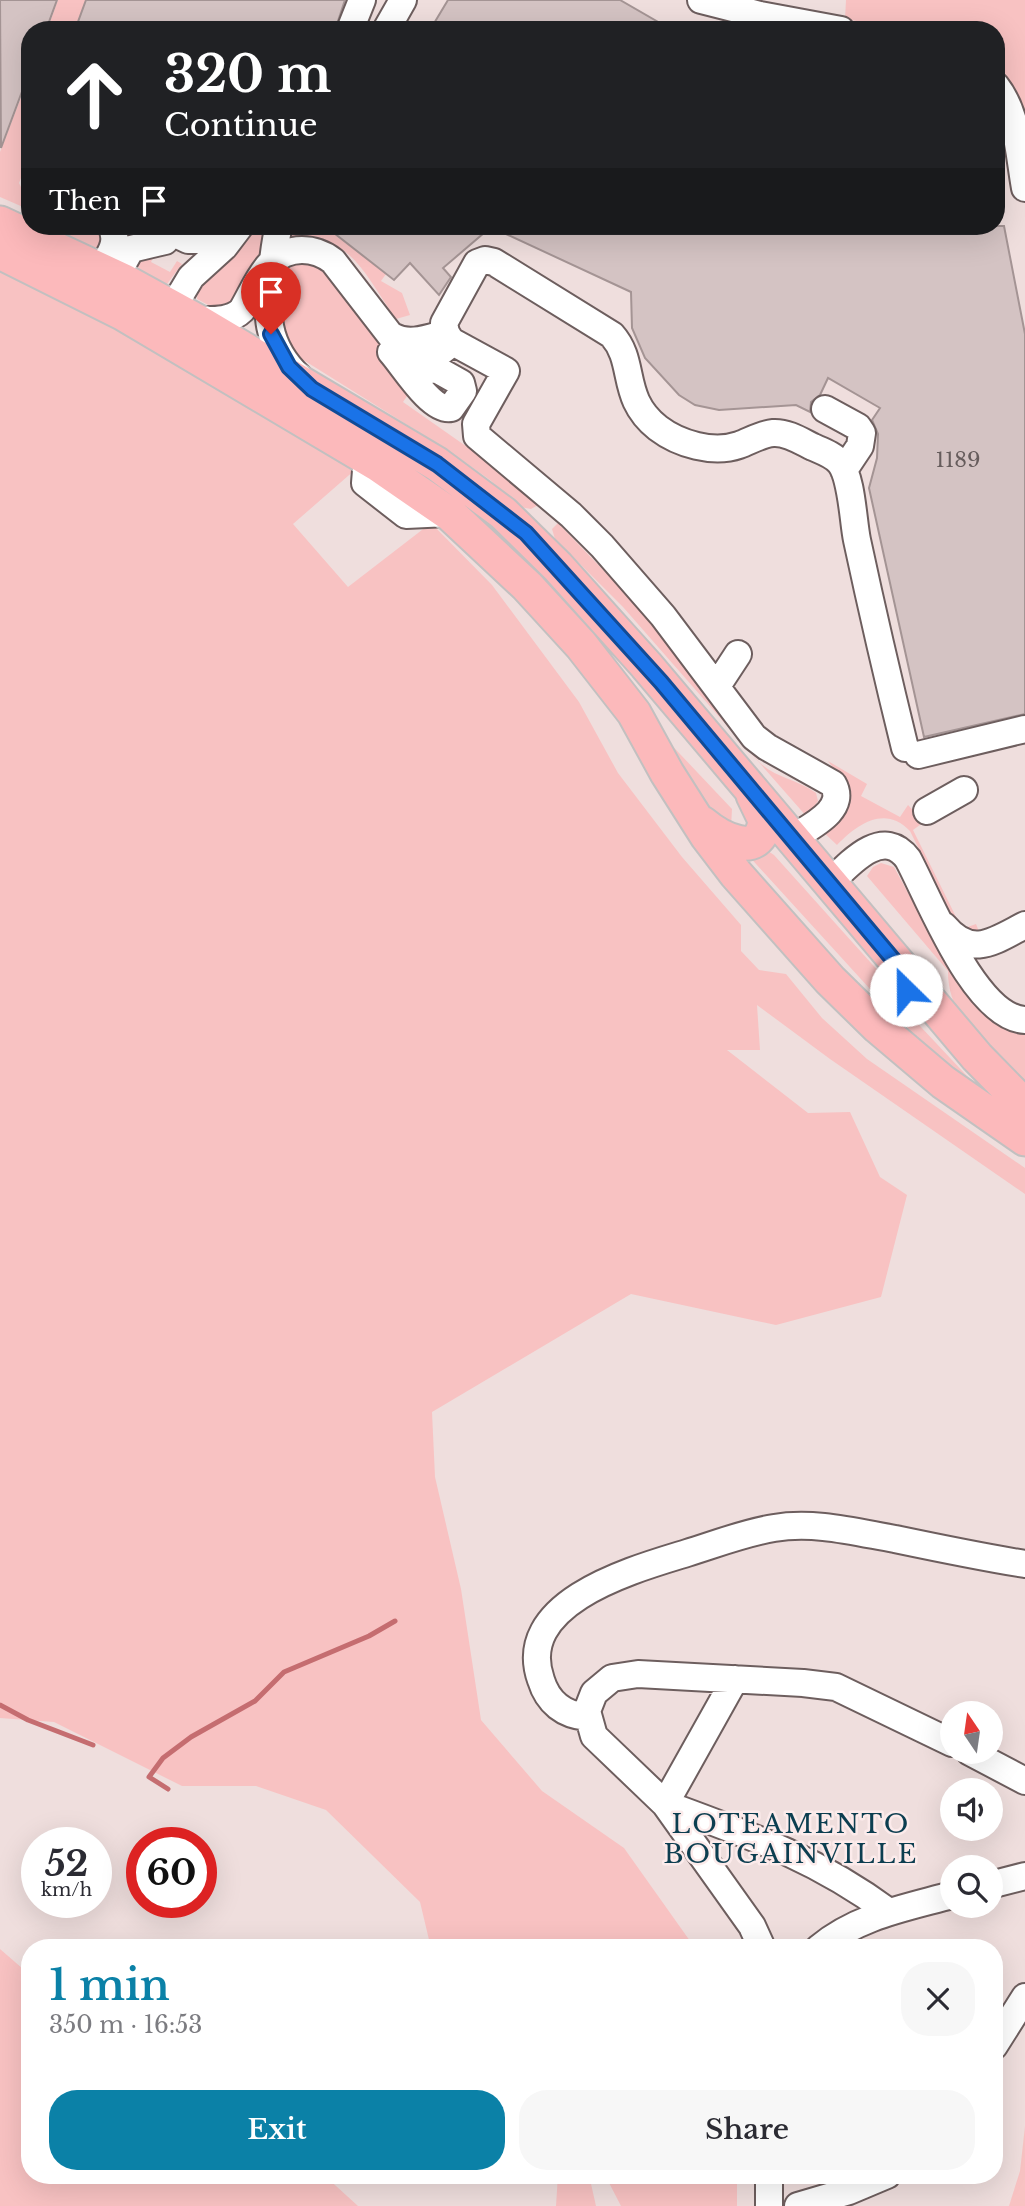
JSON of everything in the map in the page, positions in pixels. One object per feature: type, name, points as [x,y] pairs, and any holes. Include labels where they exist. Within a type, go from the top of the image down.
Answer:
[{"type":"main road","points":[[0,223],[21,233]]},
{"type":"main road","points":[[25,235],[124,281],[312,389],[437,464],[526,533],[646,665],[977,1057],[1025,1106]]},
{"type":"main road","points":[[0,252],[124,314],[367,458],[448,513],[527,586],[581,645],[634,713],[692,815],[736,874],[830,980],[878,1027],[936,1076],[1025,1139]]},
{"type":"main road","points":[[692,815],[721,838],[731,842],[749,842],[761,834],[765,820],[750,790]]},
{"type":"main road","points":[[830,980],[871,1003],[891,1006],[904,997],[906,990],[896,963]]},
{"type":"street","points":[[354,21],[362,0]]},
{"type":"street","points":[[391,21],[403,0]]},
{"type":"street","points":[[701,0],[793,21]]},
{"type":"street","points":[[1005,101],[1012,120],[1025,188]]},
{"type":"street","points":[[93,267],[105,262],[114,245],[114,235]]},
{"type":"street","points":[[124,281],[121,267],[131,249],[165,241],[169,235]]},
{"type":"street","points":[[177,235],[188,240],[200,240],[205,235]]},
{"type":"street","points":[[233,235],[191,277],[184,314],[226,319],[238,314],[273,260],[285,253],[301,250],[327,257],[387,328],[404,355],[416,362],[434,357],[449,338]]},
{"type":"street","points":[[277,235],[267,309],[271,334],[289,367],[312,389]]},
{"type":"street","points":[[791,839],[833,807],[841,792],[832,773],[730,705],[663,616],[602,547],[571,515],[477,436],[475,424],[506,371],[449,338],[445,319],[475,266],[481,261],[494,262],[612,335],[620,349],[634,400],[662,431],[683,441],[717,449],[734,447],[766,434],[782,433],[829,454],[844,470],[862,560],[911,751],[1025,729]]},
{"type":"street","points":[[387,328],[386,346],[413,370],[418,388],[443,408],[451,408],[458,397]]},
{"type":"street","points":[[825,409],[858,427],[862,433],[860,446],[844,470]]},
{"type":"street","points":[[730,705],[738,654]]},
{"type":"street","points":[[927,811],[964,790]]},
{"type":"street","points":[[830,883],[865,852],[879,846],[897,848],[908,859],[939,920],[960,950],[970,977],[999,1009],[1011,1017],[1025,1020]]},
{"type":"street","points":[[897,848],[929,920],[960,950]]},
{"type":"street","points":[[960,950],[972,945],[986,944],[1025,925]]},
{"type":"street","points":[[587,1717],[566,1713],[549,1696],[537,1671],[537,1656],[541,1639],[565,1606],[611,1577],[747,1533],[800,1526],[841,1529],[1025,1564]]},
{"type":"street","points":[[758,1939],[752,1926],[665,1804],[594,1736],[587,1717],[588,1703],[594,1693],[612,1678],[624,1674],[836,1687],[940,1737]]},
{"type":"street","points":[[665,1804],[735,1679]]},
{"type":"street","points":[[993,1764],[1025,1781]]},
{"type":"street","points":[[665,1804],[764,1840],[821,1867],[889,1912]]},
{"type":"street","points":[[1003,1883],[1023,1881]]},
{"type":"street","points":[[833,1939],[857,1923],[940,1898]]},
{"type":"street","points":[[1003,2032],[1025,1997]]},
{"type":"street","points":[[769,2184],[769,2206]]},
{"type":"street","points":[[798,2206],[866,2184]]},
{"type":"shaded area","points":[[58,0],[86,0],[78,21],[50,21]]},
{"type":"shaded area","points":[[846,0],[1025,0],[1025,140],[1005,82],[1005,21],[845,19]]},
{"type":"shaded area","points":[[21,97],[21,206],[0,197],[0,152]]},
{"type":"shaded area","points":[[68,235],[106,235],[105,252]]},
{"type":"shaded area","points":[[239,235],[265,235],[263,260],[227,315],[197,299],[198,288]]},
{"type":"shaded area","points":[[288,235],[336,235],[386,274],[381,281],[402,293],[410,315],[396,319],[364,271],[340,248],[325,242],[307,240],[285,243]]},
{"type":"shaded area","points":[[157,250],[151,262],[170,272],[177,261],[182,264],[167,284],[127,263]]},
{"type":"shaded area","points":[[311,256],[349,293],[385,353],[414,386],[403,402],[500,470],[538,505],[531,509],[520,507],[490,480],[449,451],[281,346],[282,264]]},
{"type":"shaded area","points":[[0,267],[102,319],[356,469],[293,524],[348,587],[431,523],[492,585],[579,702],[618,773],[682,857],[741,925],[741,951],[759,970],[786,974],[822,1018],[867,1059],[1025,1168],[1025,1194],[757,1005],[760,1050],[727,1050],[808,1113],[850,1112],[880,1177],[907,1195],[881,1297],[776,1325],[631,1294],[432,1412],[435,1477],[461,1589],[481,1720],[542,1791],[624,1848],[689,1939],[429,1939],[420,1902],[326,1810],[256,1786],[182,1786],[54,1722],[0,1718]]},
{"type":"shaded area","points":[[558,523],[632,600],[759,762],[772,772],[816,793],[818,801],[807,817],[623,607],[555,539],[552,529]]},
{"type":"shaded area","points":[[663,736],[732,809],[731,827],[722,828]]},
{"type":"shaded area","points":[[828,761],[867,784],[861,796],[900,817],[908,805],[924,822],[913,830],[962,929],[976,924],[980,934],[960,932],[910,831],[900,823],[891,819],[871,820],[837,845],[819,828],[840,777]]},
{"type":"shaded area","points":[[765,849],[774,855],[880,973],[885,986],[877,993],[870,989],[746,853]]},
{"type":"shaded area","points":[[881,863],[894,867],[921,917],[937,940],[1025,1027],[1025,1090],[974,1036],[955,1006],[948,971],[867,876],[873,867]]},
{"type":"shaded area","points":[[905,1010],[982,1092],[911,1034],[896,1016]]},
{"type":"shaded area","points":[[0,1949],[21,1967],[21,2184],[334,2184],[358,2206],[0,2206]]},
{"type":"shaded area","points":[[1025,2126],[1025,2206],[1009,2206],[1020,2171]]},
{"type":"shaded area","points":[[557,2184],[591,2184],[596,2206],[556,2206]]},
{"type":"shaded area","points":[[610,2184],[737,2184],[737,2206],[621,2206]]},
{"type":"building","points":[[0,0],[57,0],[49,21],[21,21],[21,94],[1,148]]},
{"type":"building","points":[[86,0],[345,0],[338,21],[78,21]]},
{"type":"building","points":[[448,0],[620,0],[656,21],[435,21]]},
{"type":"building","points":[[1005,231],[1025,334],[1025,714],[924,737],[869,488],[877,458],[878,434],[872,420],[880,408],[828,378],[820,395],[811,402],[810,412],[796,405],[719,410],[695,405],[679,395],[645,358],[632,328],[631,292],[508,235],[1005,235]]},
{"type":"building","points":[[336,235],[482,235],[443,268],[451,277],[439,295],[410,263],[394,280]]},
{"type":"waterway","points":[[168,1789],[149,1777],[163,1758],[191,1737],[255,1701],[284,1672],[369,1636],[395,1621]]},
{"type":"waterway","points":[[0,1705],[28,1720],[93,1745]]},
{"type":"district","name":"LOTEAMENTO BOUGAINVILLE","points":[[791,1839]]},
{"type":"route","points":[[271,334],[283,359],[312,389],[437,464],[469,486],[526,533],[661,682],[896,963],[906,990]]}]
